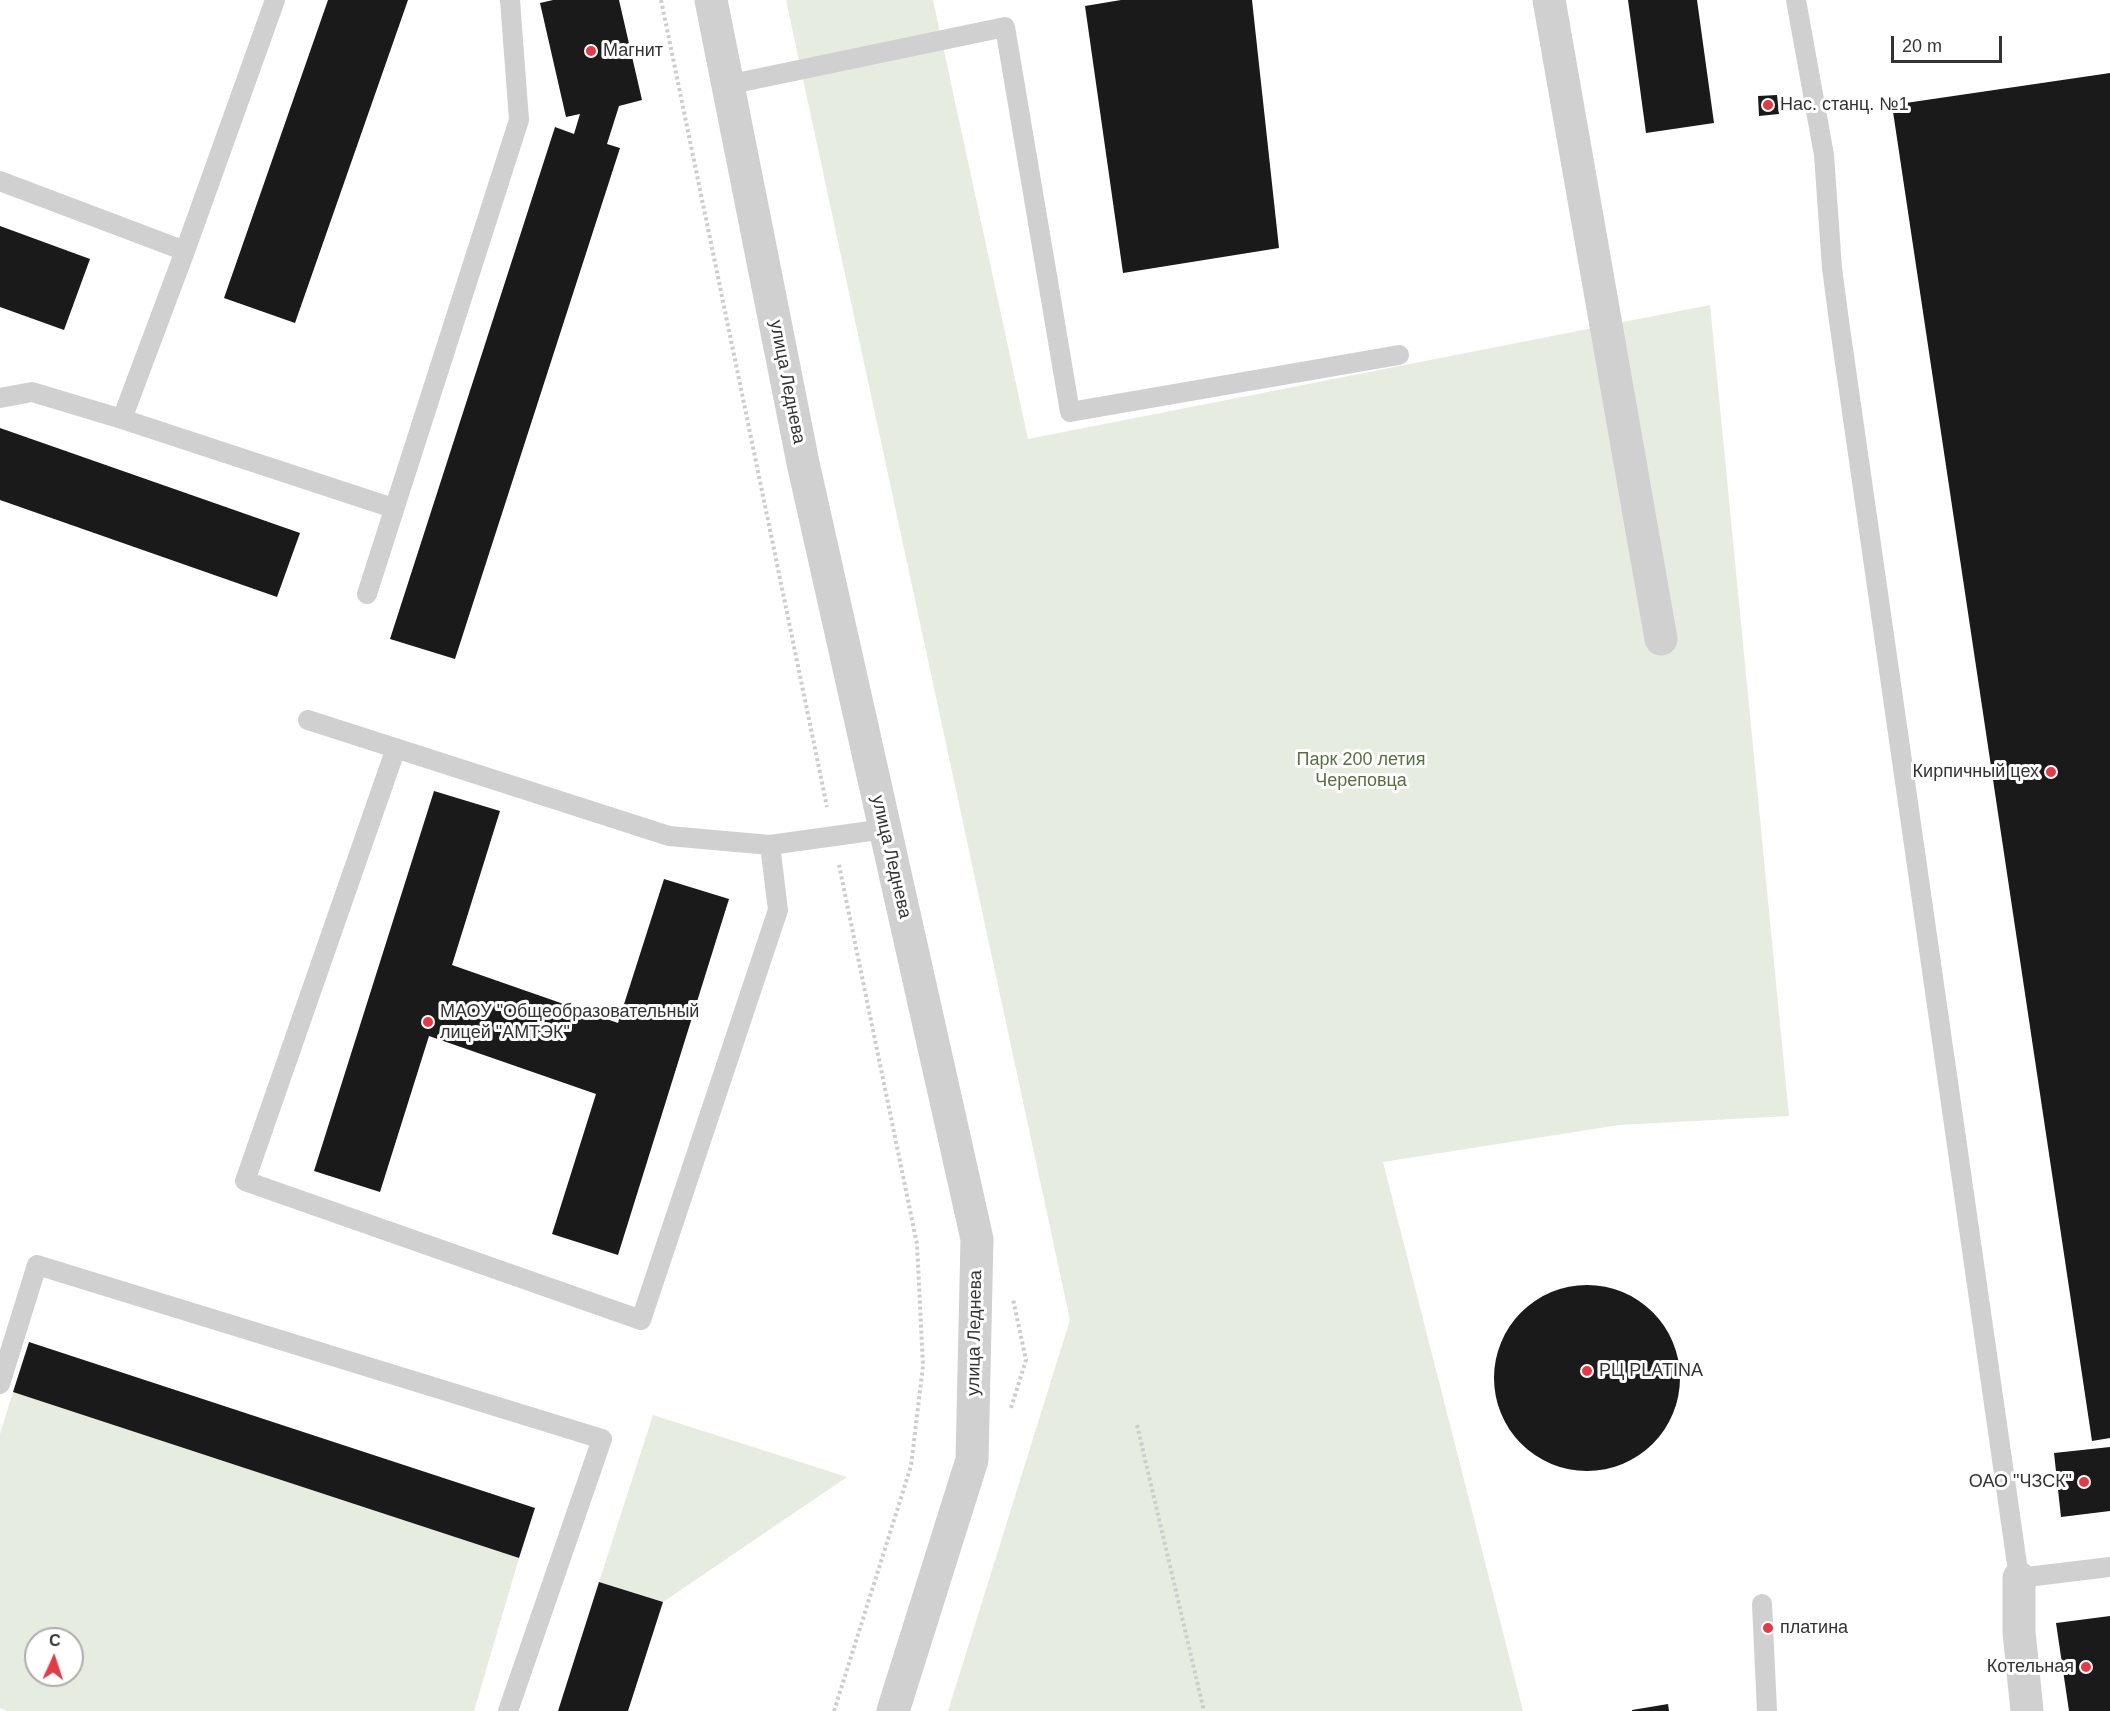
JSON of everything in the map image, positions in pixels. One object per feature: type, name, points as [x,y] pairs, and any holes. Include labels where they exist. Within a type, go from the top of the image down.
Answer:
[{"type":"street","name":"улица Леднева","points":[[711,0],[803,463],[977,1239],[972,1460],[893,1711]]},
{"type":"street","points":[[1549,0],[1661,639]]},
{"type":"street","points":[[2019,1578],[2019,1632],[2027,1711]]},
{"type":"lane","points":[[122,419],[275,0]]},
{"type":"lane","points":[[367,594],[519,120],[510,0]]},
{"type":"lane","points":[[1796,0],[1824,156],[1832,268],[1839,321],[2019,1578],[2110,1567]]},
{"type":"lane","points":[[728,85],[1005,27],[1070,412],[1399,355]]},
{"type":"lane","points":[[0,181],[185,251]]},
{"type":"lane","points":[[0,398],[32,392],[122,419],[393,508]]},
{"type":"lane","points":[[308,720],[669,836],[770,845],[885,829]]},
{"type":"lane","points":[[396,748],[245,1181],[641,1320],[778,910],[770,845]]},
{"type":"lane","points":[[0,1384],[4,1358],[37,1265],[602,1439],[508,1711]]},
{"type":"lane","points":[[1762,1604],[1767,1711]]},
{"type":"path","points":[[660,0],[917,1244],[923,1366],[911,1466],[834,1711]]},
{"type":"path","points":[[1137,1425],[1204,1711]]},
{"type":"green space","name":"Парк 200 летия Череповца","points":[[786,0],[933,0],[1028,439],[1710,305],[1789,1116],[1619,1125],[1383,1162],[1523,1711],[948,1711],[1070,1320]]},
{"type":"green space","points":[[13,1392],[519,1558],[474,1711],[7,1711],[0,1708],[0,1434]]},
{"type":"green space","points":[[653,1415],[847,1477],[663,1602],[599,1582]]},
{"type":"building","points":[[328,0],[408,0],[295,323],[224,298]]},
{"type":"building","points":[[553,0],[619,0],[642,100],[619,106],[607,144],[620,148],[455,659],[390,639],[555,127],[574,134],[580,114],[566,117],[540,3]]},
{"type":"building","points":[[1121,0],[1252,0],[1279,248],[1123,273],[1085,6]]},
{"type":"building","points":[[1628,0],[1697,0],[1714,123],[1646,133]]},
{"type":"building","name":"Кирпичный цех","points":[[2110,73],[2110,1438],[2092,1441],[1892,105]]},
{"type":"building","name":"Нас. станц. №1","points":[[1777,95],[1779,114],[1759,116],[1758,96]]},
{"type":"building","points":[[0,226],[90,259],[64,330],[0,307]]},
{"type":"building","points":[[0,428],[300,533],[277,597],[0,500]]},
{"type":"building","points":[[434,791],[500,811],[452,965],[618,1023],[664,879],[729,899],[618,1255],[552,1234],[596,1094],[429,1036],[380,1192],[314,1171]]},
{"type":"building","name":"РЦ PLATINA","points":[[1587,1285],[1623,1292],[1653,1312],[1673,1342],[1680,1378],[1673,1414],[1653,1444],[1623,1464],[1587,1471],[1551,1464],[1521,1444],[1501,1414],[1494,1378],[1501,1342],[1521,1312],[1551,1292]]},
{"type":"building","points":[[29,1342],[535,1508],[519,1558],[13,1392]]},
{"type":"building","name":"ОАО \"ЧЗСК\"","points":[[2110,1447],[2110,1511],[2061,1517],[2054,1453]]},
{"type":"building","points":[[599,1582],[663,1602],[628,1711],[558,1711]]},
{"type":"building","name":"Котельная","points":[[2110,1616],[2110,1711],[2069,1711],[2056,1623]]},
{"type":"building","points":[[1668,1704],[1669,1711],[1632,1711],[1632,1710]]},
{"type":"place","name":"Магнит","points":[[591,51]]},
{"type":"place","name":"Нас. станц. №1","points":[[1768,105]]},
{"type":"place","name":"Кирпичный цех","points":[[2051,772]]},
{"type":"place","name":"МАОУ \"Общеобразовательный лицей \"АМТЭК\"","points":[[428,1022]]},
{"type":"place","name":"РЦ PLATINA","points":[[1587,1371]]},
{"type":"place","name":"ОАО \"ЧЗСК\"","points":[[2084,1482]]},
{"type":"place","name":"платина","points":[[1768,1628]]},
{"type":"place","name":"Котельная","points":[[2086,1667]]}]
